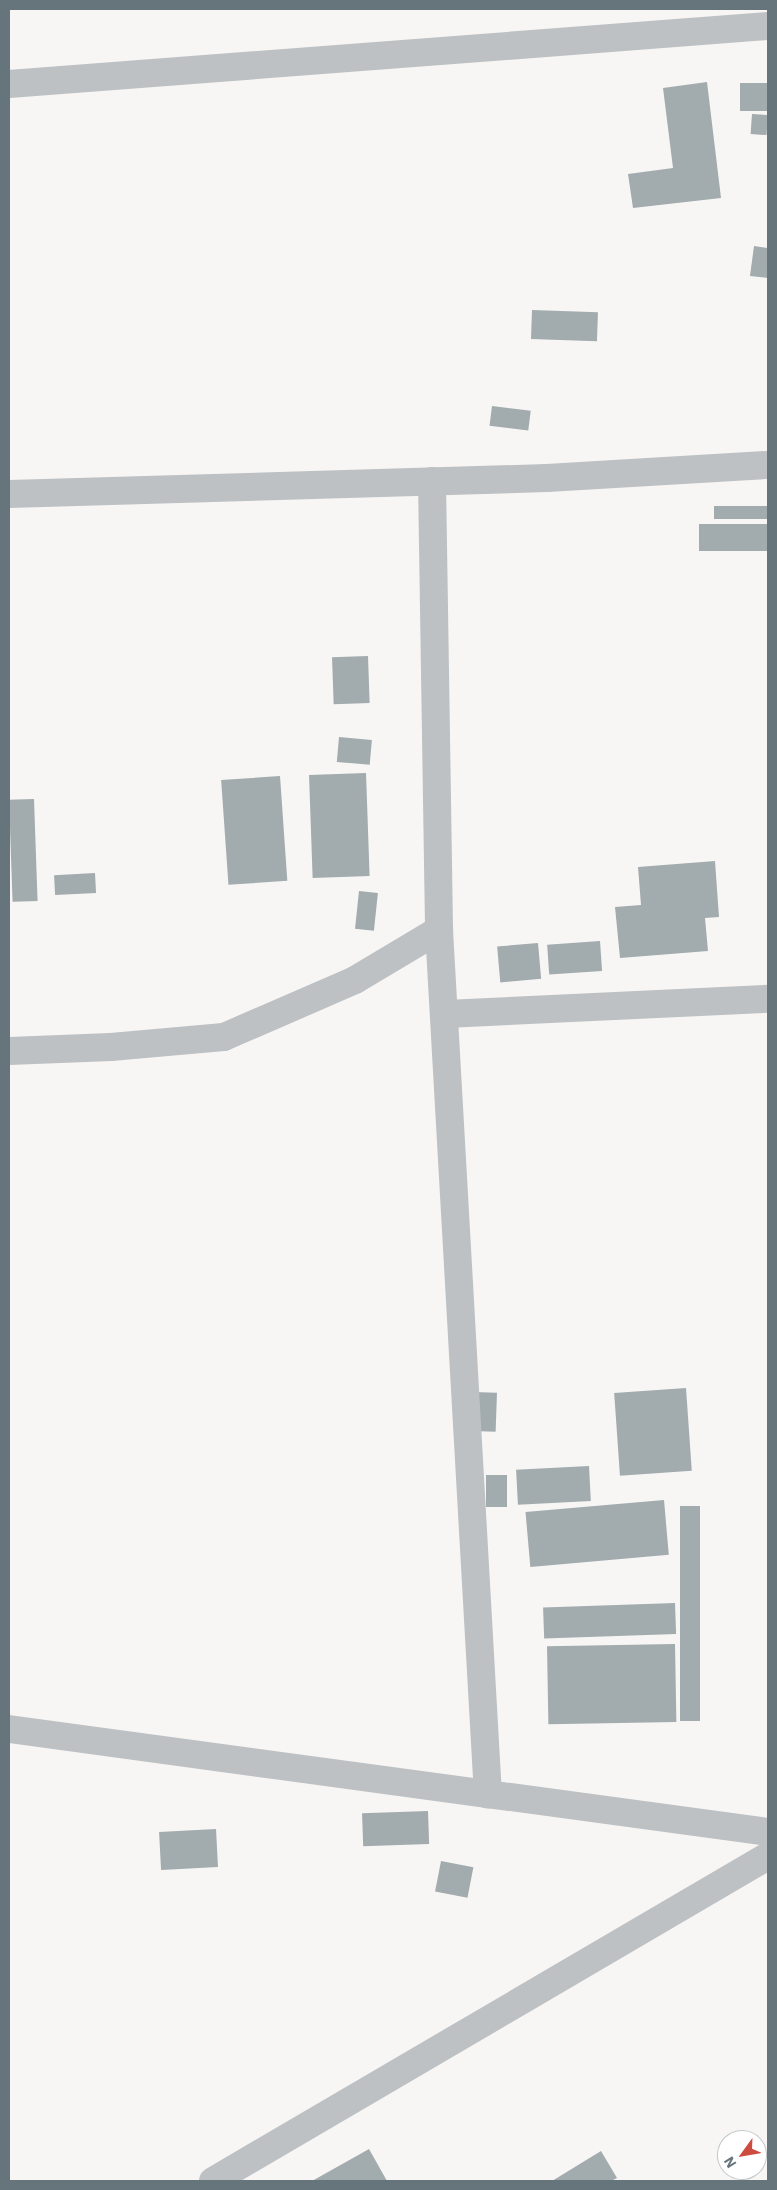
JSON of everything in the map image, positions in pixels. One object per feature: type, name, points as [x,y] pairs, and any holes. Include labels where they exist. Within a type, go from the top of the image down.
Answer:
[{"type":"street","points":[[9,84],[768,26]]},
{"type":"street","points":[[9,494],[432,481],[768,465]]},
{"type":"street","points":[[432,481],[439,930],[446,1014],[488,1795]]},
{"type":"street","points":[[9,1051],[111,1048],[224,1037],[355,980],[439,930]]},
{"type":"street","points":[[446,1014],[768,999]]},
{"type":"street","points":[[12,1736],[768,1832]]},
{"type":"street","points":[[214,2181],[768,1856]]},
{"type":"building","points":[[707,82],[721,198],[633,208],[628,174],[673,168],[663,88]]},
{"type":"building","points":[[740,83],[768,83],[768,111],[740,111]]},
{"type":"building","points":[[752,114],[768,115],[767,135],[751,134]]},
{"type":"building","points":[[754,246],[768,248],[768,278],[750,276]]},
{"type":"building","points":[[532,310],[598,312],[597,341],[531,339]]},
{"type":"building","points":[[492,406],[531,411],[528,431],[490,426]]},
{"type":"building","points":[[714,506],[768,506],[768,519],[714,519]]},
{"type":"building","points":[[699,524],[768,524],[768,551],[699,551]]},
{"type":"building","points":[[368,656],[370,703],[334,704],[332,657]]},
{"type":"building","points":[[339,737],[372,740],[370,765],[337,762]]},
{"type":"building","points":[[366,773],[370,876],[313,878],[309,775]]},
{"type":"building","points":[[280,776],[287,881],[228,885],[221,780]]},
{"type":"building","points":[[34,799],[38,901],[13,902],[9,800]]},
{"type":"building","points":[[715,861],[719,917],[705,918],[708,951],[620,958],[615,907],[641,905],[638,867]]},
{"type":"building","points":[[95,873],[96,893],[55,895],[54,875]]},
{"type":"building","points":[[359,891],[378,893],[374,931],[355,929]]},
{"type":"building","points":[[600,941],[602,971],[549,975],[547,945]]},
{"type":"building","points":[[538,943],[541,979],[500,982],[497,947]]},
{"type":"building","points":[[686,1388],[692,1471],[620,1476],[614,1393]]},
{"type":"building","points":[[473,1392],[497,1393],[496,1432],[472,1431]]},
{"type":"building","points":[[589,1466],[591,1501],[518,1505],[516,1470]]},
{"type":"building","points":[[486,1475],[507,1475],[507,1507],[486,1507]]},
{"type":"building","points":[[664,1500],[669,1555],[530,1567],[526,1512]]},
{"type":"building","points":[[680,1506],[700,1506],[700,1721],[680,1721]]},
{"type":"building","points":[[675,1603],[676,1634],[544,1639],[543,1608]]},
{"type":"building","points":[[675,1644],[676,1722],[548,1724],[547,1646]]},
{"type":"building","points":[[428,1811],[429,1844],[363,1846],[362,1813]]},
{"type":"building","points":[[216,1829],[218,1867],[161,1870],[159,1832]]},
{"type":"building","points":[[441,1861],[473,1867],[467,1898],[435,1891]]},
{"type":"building","points":[[369,2149],[387,2181],[312,2181]]},
{"type":"building","points":[[601,2151],[617,2178],[611,2181],[552,2181]]}]
